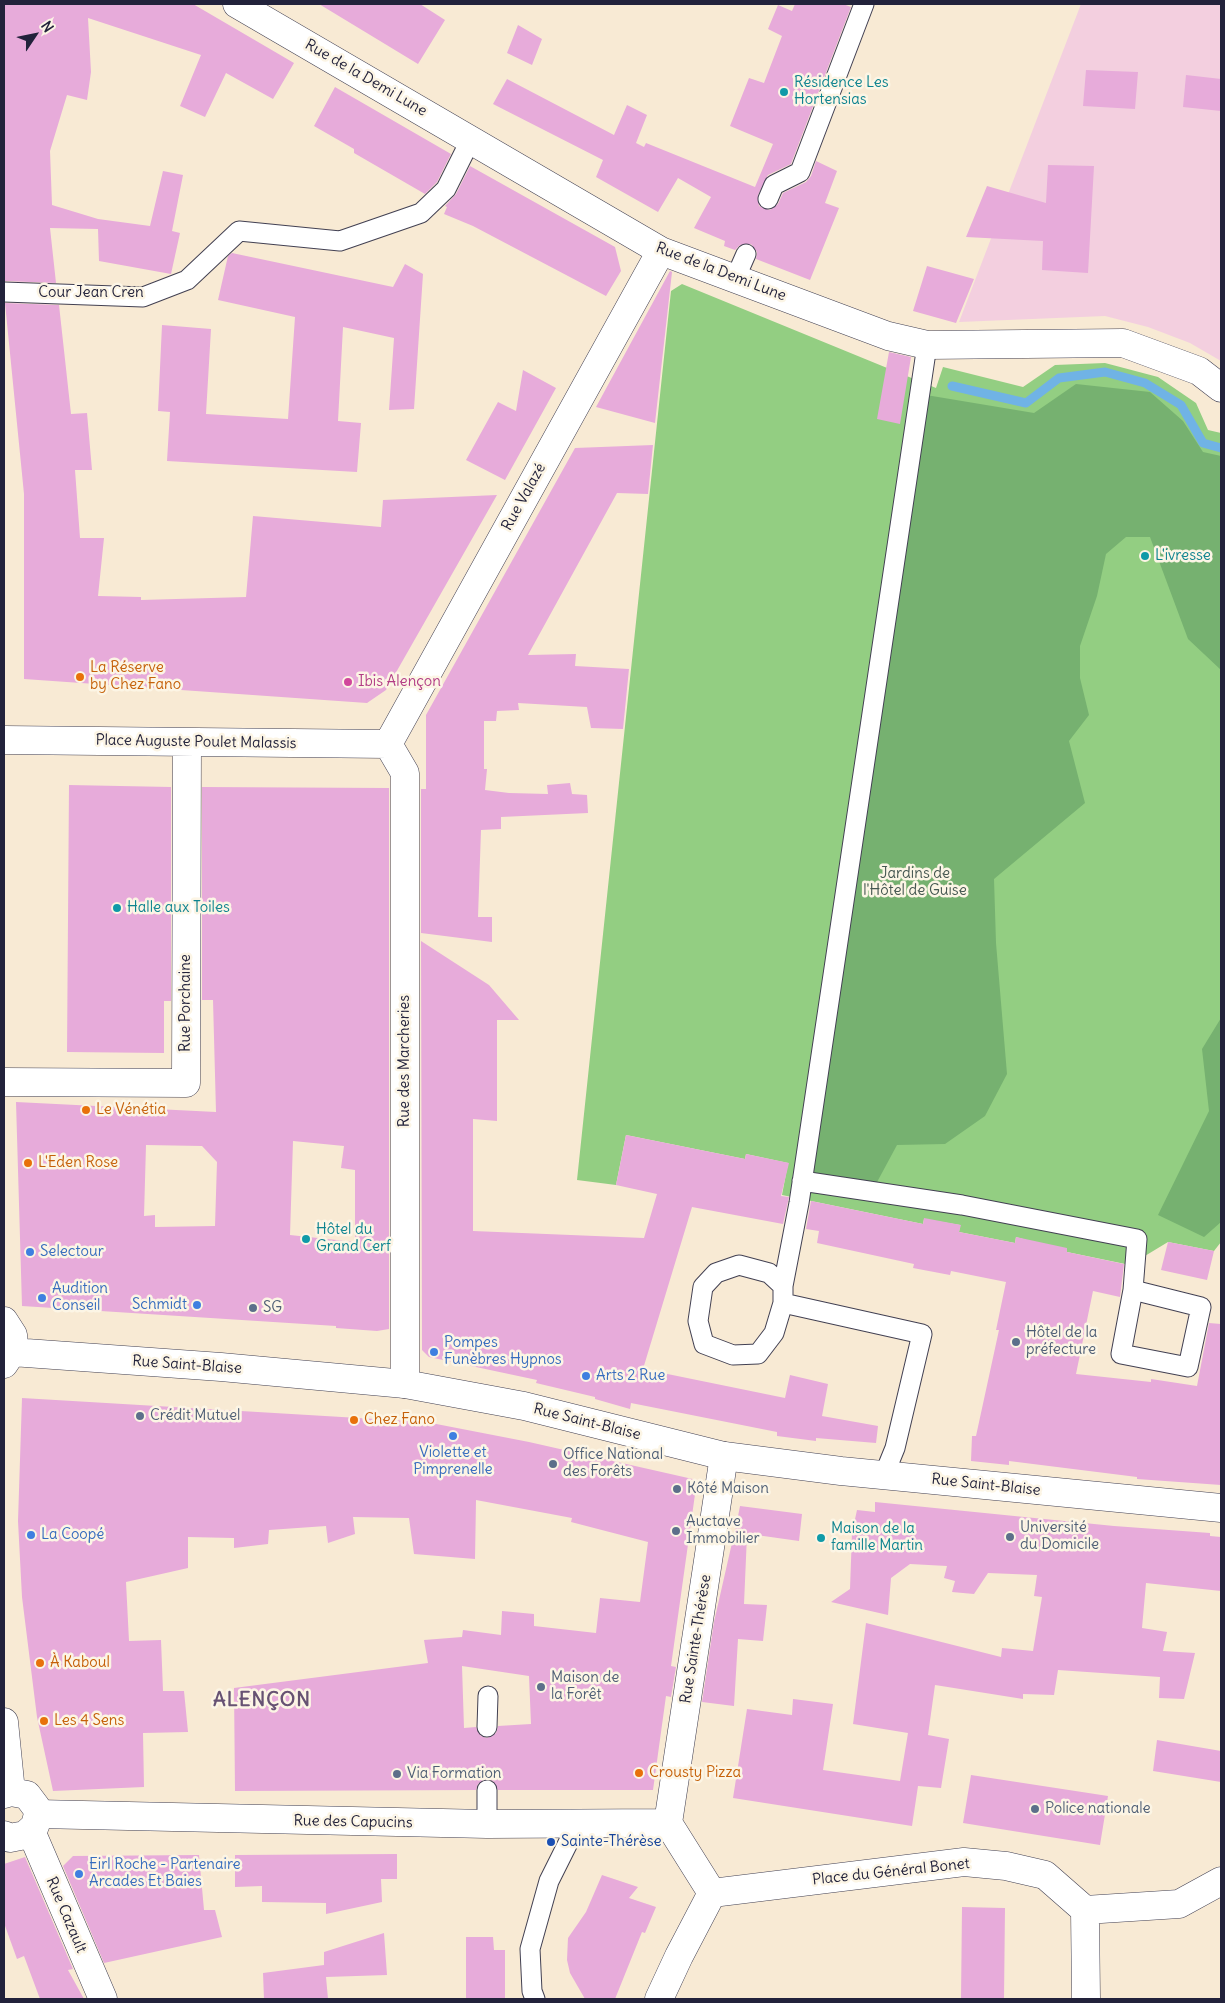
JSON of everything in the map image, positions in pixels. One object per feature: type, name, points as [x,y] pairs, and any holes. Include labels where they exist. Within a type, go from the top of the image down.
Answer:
[{"type":"street","name":"Rue de la Demi Lune","points":[[236,4],[472,139],[661,251],[741,267],[888,336],[927,345],[1123,343],[1199,371],[1221,388]]},
{"type":"street","name":"Rue Valazé","points":[[388,744],[661,251]]},
{"type":"street","name":"Place Auguste Poulet Malassis","points":[[4,740],[388,744]]},
{"type":"street","name":"Rue Porchaine","points":[[4,1082],[186,1083],[187,742]]},
{"type":"street","name":"Rue des Marcheries","points":[[388,744],[405,773],[405,1384]]},
{"type":"street","points":[[4,1321],[13,1335],[8,1358]]},
{"type":"street","name":"Rue Saint-Blaise","points":[[8,1358],[221,1367],[405,1384],[524,1406],[724,1456],[884,1475],[1221,1508]]},
{"type":"street","name":"Rue Sainte-Thérèse","points":[[668,1823],[724,1456]]},
{"type":"street","points":[[4,1722],[7,1793]]},
{"type":"street","name":"Rue Cazault","points":[[7,1793],[26,1795],[36,1807],[35,1822],[102,1999]]},
{"type":"street","name":"Rue des Capucins","points":[[4,1835],[18,1838],[35,1822],[668,1823]]},
{"type":"street","points":[[659,1999],[712,1893],[668,1823]]},
{"type":"street","name":"Place du Général Bonet","points":[[712,1893],[964,1862],[1006,1866],[1045,1875],[1085,1910]]},
{"type":"street","points":[[1086,1999],[1085,1910],[1179,1904],[1221,1881]]},
{"type":"lane","points":[[768,199],[774,185],[800,172],[864,4]]},
{"type":"lane","name":"Cour Jean Cren","points":[[4,292],[143,297],[187,280],[239,231],[340,241],[421,213],[446,189],[472,139]]},
{"type":"lane","points":[[884,1475],[895,1448],[922,1334],[783,1294],[768,1273],[739,1265],[716,1273],[704,1287],[698,1321],[704,1344],[733,1354],[758,1354],[774,1333],[783,1294],[802,1181],[927,345]]},
{"type":"lane","points":[[802,1181],[962,1205],[1137,1239],[1133,1290],[1121,1354],[1188,1367],[1201,1306],[1133,1290]]},
{"type":"lane","points":[[487,1726],[488,1696]]},
{"type":"lane","points":[[487,1790],[487,1824]]},
{"type":"lane","points":[[534,1999],[530,1949],[549,1881],[578,1824]]},
{"type":"shaded area","points":[[1081,4],[1221,4],[1221,361],[1190,343],[1148,327],[1105,316],[959,322]]},
{"type":"green space","name":"Jardins de l'Hôtel de Guise","points":[[682,284],[936,388],[943,367],[1023,387],[1055,365],[1105,363],[1158,377],[1196,403],[1208,430],[1221,433],[1221,1242],[1214,1251],[1168,1242],[1130,1265],[1067,1252],[1016,1237],[1015,1243],[959,1232],[960,1225],[924,1219],[923,1224],[782,1195],[788,1163],[746,1154],[745,1159],[626,1135],[616,1185],[577,1180],[671,291]]},
{"type":"green space","points":[[1076,384],[1150,392],[1183,421],[1203,452],[1221,456],[1221,670],[1188,639],[1150,537],[1126,537],[1106,554],[1097,596],[1080,646],[1080,678],[1089,715],[1069,741],[1085,803],[994,879],[996,943],[1007,1074],[985,1116],[945,1144],[897,1145],[876,1184],[811,1179],[926,395],[1034,413]]},
{"type":"green space","points":[[1221,1018],[1221,1222],[1204,1237],[1158,1215],[1209,1111],[1202,1049]]},
{"type":"building","points":[[4,4],[193,4],[294,63],[273,99],[226,73],[205,117],[180,106],[201,55],[88,18],[91,72],[87,100],[67,95],[50,151],[52,205],[98,219],[150,226],[163,171],[183,175],[172,231],[180,233],[171,274],[99,261],[98,229],[50,228],[56,283],[4,281]]},
{"type":"building","points":[[319,4],[420,4],[445,20],[418,64]]},
{"type":"building","points":[[795,4],[843,4],[851,7],[791,164],[768,175],[758,195],[759,206],[770,210],[778,204],[783,193],[806,182],[811,176],[816,161],[837,171],[825,203],[839,208],[810,280],[756,259],[757,252],[751,244],[740,245],[735,250],[724,246],[725,241],[694,228],[711,197],[678,178],[658,212],[596,177],[603,160],[493,104],[507,79],[614,135],[627,105],[647,115],[636,143],[644,147],[646,143],[755,187],[773,144],[730,126],[749,78],[764,83],[782,36],[768,29],[778,5],[792,11]]},
{"type":"building","points":[[518,25],[542,39],[532,65],[507,53]]},
{"type":"building","points":[[1086,70],[1138,72],[1135,109],[1083,106]]},
{"type":"building","points":[[1186,75],[1221,79],[1221,111],[1183,107]]},
{"type":"building","points":[[335,87],[451,154],[437,182],[425,194],[354,153],[354,149],[314,126]]},
{"type":"building","points":[[1048,165],[1094,166],[1088,273],[1042,270],[1043,241],[966,237],[987,186],[1046,203]]},
{"type":"building","points":[[470,166],[615,247],[621,271],[606,296],[473,226],[444,214],[447,207],[445,206],[456,194]]},
{"type":"building","points":[[232,253],[393,287],[405,264],[423,274],[414,409],[389,410],[394,338],[343,327],[338,421],[361,423],[357,472],[167,461],[170,412],[158,411],[162,325],[211,329],[206,414],[288,419],[295,317],[218,300],[228,256]]},
{"type":"building","points":[[927,266],[974,279],[956,323],[913,311]]},
{"type":"building","points":[[670,271],[672,272],[655,423],[596,407]]},
{"type":"building","points":[[5,303],[59,305],[71,414],[87,413],[92,470],[75,470],[80,538],[104,538],[98,596],[141,597],[141,600],[246,597],[253,516],[381,527],[383,500],[497,495],[386,690],[367,703],[24,679],[24,494]]},
{"type":"building","points":[[889,352],[911,357],[900,424],[877,419]]},
{"type":"building","points":[[523,370],[556,388],[505,480],[466,460],[498,402],[516,411]]},
{"type":"building","points":[[653,445],[648,494],[617,493],[528,655],[576,654],[575,666],[629,669],[623,729],[591,728],[587,707],[518,703],[519,710],[497,711],[496,721],[484,721],[484,769],[487,769],[485,790],[548,794],[547,785],[570,783],[572,794],[587,795],[588,813],[501,817],[501,829],[481,830],[478,917],[492,917],[492,942],[421,933],[421,789],[426,789],[426,715],[575,448]]},
{"type":"building","name":"Halle aux Toiles","points":[[69,785],[171,787],[171,1001],[164,1001],[164,1053],[67,1052]]},
{"type":"building","points":[[202,787],[389,788],[389,1329],[377,1331],[336,1328],[336,1326],[22,1306],[16,1102],[216,1112],[213,1000],[202,1000]],"holes":[[[293,1141],[344,1146],[341,1168],[355,1170],[355,1242],[290,1235]],[[146,1145],[202,1146],[217,1162],[215,1226],[155,1227],[155,1215],[144,1216]]]},
{"type":"building","points":[[421,941],[489,985],[519,1020],[497,1020],[497,1121],[473,1119],[473,1231],[644,1238],[657,1194],[616,1185],[626,1135],[745,1159],[746,1154],[789,1163],[781,1196],[789,1197],[783,1224],[692,1207],[643,1369],[785,1398],[790,1375],[828,1384],[822,1416],[878,1426],[876,1443],[816,1438],[816,1441],[777,1436],[777,1432],[631,1403],[630,1409],[595,1399],[595,1397],[536,1383],[537,1380],[429,1357],[422,1350]]},
{"type":"building","name":"Hôtel de la préfecture","points":[[811,1201],[923,1224],[924,1218],[961,1225],[959,1232],[1015,1243],[1016,1237],[1067,1248],[1067,1252],[1124,1264],[1120,1297],[1093,1291],[1076,1374],[1151,1382],[1151,1379],[1197,1386],[1209,1323],[1221,1324],[1221,1485],[1137,1479],[1137,1477],[1009,1461],[1009,1465],[971,1461],[972,1436],[976,1436],[999,1330],[996,1330],[1006,1282],[951,1271],[950,1275],[913,1268],[914,1264],[817,1243],[819,1231],[806,1229]]},
{"type":"building","points":[[1168,1242],[1214,1251],[1207,1280],[1161,1270]]},
{"type":"building","points":[[22,1398],[426,1422],[529,1442],[697,1480],[671,1666],[676,1667],[671,1697],[666,1696],[653,1790],[498,1790],[493,1781],[487,1779],[478,1784],[476,1790],[235,1791],[234,1688],[428,1663],[424,1640],[462,1637],[463,1630],[501,1635],[502,1611],[534,1614],[534,1626],[596,1633],[600,1598],[640,1602],[648,1542],[571,1522],[572,1518],[476,1500],[475,1559],[414,1554],[409,1518],[353,1517],[355,1534],[328,1543],[326,1526],[269,1530],[268,1544],[234,1548],[234,1538],[188,1537],[188,1568],[126,1582],[129,1641],[161,1640],[163,1691],[184,1691],[188,1732],[143,1733],[144,1787],[53,1791],[37,1717],[22,1597],[18,1521]],"holes":[[[462,1666],[529,1676],[531,1724],[498,1726],[496,1733],[487,1738],[481,1736],[476,1727],[464,1728]]]},
{"type":"building","points":[[875,1502],[1114,1526],[1210,1533],[1210,1536],[1221,1537],[1221,1591],[1146,1583],[1142,1628],[1167,1632],[1163,1651],[1195,1653],[1184,1699],[1159,1698],[1160,1677],[1058,1670],[1054,1695],[1023,1694],[1023,1699],[935,1685],[928,1735],[949,1739],[941,1788],[918,1786],[912,1826],[733,1798],[747,1709],[792,1715],[793,1699],[833,1704],[823,1770],[900,1781],[908,1733],[853,1724],[866,1623],[1001,1657],[1002,1648],[1033,1651],[1042,1597],[1034,1596],[1037,1575],[988,1573],[974,1594],[952,1592],[955,1581],[944,1578],[947,1566],[910,1564],[891,1578],[888,1615],[831,1602],[850,1589],[852,1533],[857,1510],[875,1512]]},
{"type":"building","points":[[740,1506],[802,1514],[799,1541],[735,1532]]},
{"type":"building","points":[[734,1534],[747,1535],[744,1604],[767,1605],[763,1641],[738,1639],[734,1706],[702,1702],[714,1622]]},
{"type":"building","points":[[1157,1740],[1221,1751],[1221,1782],[1153,1771]]},
{"type":"building","name":"Police nationale","points":[[971,1775],[1108,1796],[1100,1845],[963,1823]]},
{"type":"building","points":[[397,1854],[397,1879],[381,1879],[382,1902],[326,1914],[326,1903],[262,1902],[262,1886],[235,1887],[235,1855]]},
{"type":"building","points":[[199,1855],[204,1910],[215,1910],[222,1937],[104,1963],[63,1866],[73,1856]]},
{"type":"building","points":[[25,1857],[73,1969],[68,1970],[84,1999],[40,1999],[24,1956],[17,1959],[4,1923],[4,1864]]},
{"type":"building","points":[[602,1875],[638,1887],[629,1898],[656,1907],[645,1933],[642,1932],[615,1999],[585,1999],[570,1973],[567,1960],[568,1938],[586,1912]]},
{"type":"building","points":[[962,1907],[1005,1908],[1004,1999],[961,1999]]},
{"type":"building","points":[[384,1933],[387,1975],[326,1977],[328,1999],[264,1999],[263,1973],[324,1965],[324,1952]]},
{"type":"building","points":[[466,1937],[493,1937],[494,1950],[505,1950],[505,1999],[466,1999]]},
{"type":"waterway","points":[[952,386],[1026,403],[1059,378],[1105,372],[1145,383],[1181,405],[1203,443],[1221,448]]},
{"type":"place","name":"Résidence Les Hortensias","points":[[784,92]]},
{"type":"place","name":"L'ivresse","points":[[1145,556]]},
{"type":"place","name":"La Réserve by Chez Fano","points":[[80,677]]},
{"type":"place","name":"Ibis Alençon","points":[[348,682]]},
{"type":"place","name":"Halle aux Toiles","points":[[117,908]]},
{"type":"place","name":"Le Vénétia","points":[[86,1110]]},
{"type":"place","name":"L'Eden Rose","points":[[28,1163]]},
{"type":"place","name":"Hôtel du Grand Cerf","points":[[306,1239]]},
{"type":"place","name":"Selectour","points":[[30,1252]]},
{"type":"place","name":"Audition Conseil","points":[[42,1298]]},
{"type":"place","name":"Schmidt","points":[[197,1305]]},
{"type":"place","name":"SG","points":[[253,1308]]},
{"type":"place","name":"Hôtel de la préfecture","points":[[1016,1342]]},
{"type":"place","name":"Pompes Funèbres Hypnos","points":[[434,1352]]},
{"type":"place","name":"Arts 2 Rue","points":[[586,1376]]},
{"type":"place","name":"Crédit Mutuel","points":[[140,1416]]},
{"type":"place","name":"Chez Fano","points":[[354,1420]]},
{"type":"place","name":"Violette et Pimprenelle","points":[[453,1436]]},
{"type":"place","name":"Office National des Forêts","points":[[553,1464]]},
{"type":"place","name":"Kôté Maison","points":[[677,1489]]},
{"type":"place","name":"Auctave Immobilier","points":[[676,1531]]},
{"type":"place","name":"La Coopé","points":[[31,1535]]},
{"type":"place","name":"Université du Domicile","points":[[1010,1537]]},
{"type":"place","name":"Maison de la famille Martin","points":[[821,1538]]},
{"type":"place","name":"À Kaboul","points":[[40,1663]]},
{"type":"place","name":"Maison de la Forêt","points":[[541,1687]]},
{"type":"place","name":"Les 4 Sens","points":[[44,1721]]},
{"type":"place","name":"Crousty Pizza","points":[[639,1773]]},
{"type":"place","name":"Via Formation","points":[[397,1774]]},
{"type":"place","name":"Police nationale","points":[[1035,1809]]},
{"type":"place","name":"Sainte-Thérèse","points":[[551,1842]]},
{"type":"place","name":"Eirl Roche - Partenaire Arcades Et Baies","points":[[79,1874]]},
{"type":"district","name":"ALENÇON","points":[[262,1700]]}]
